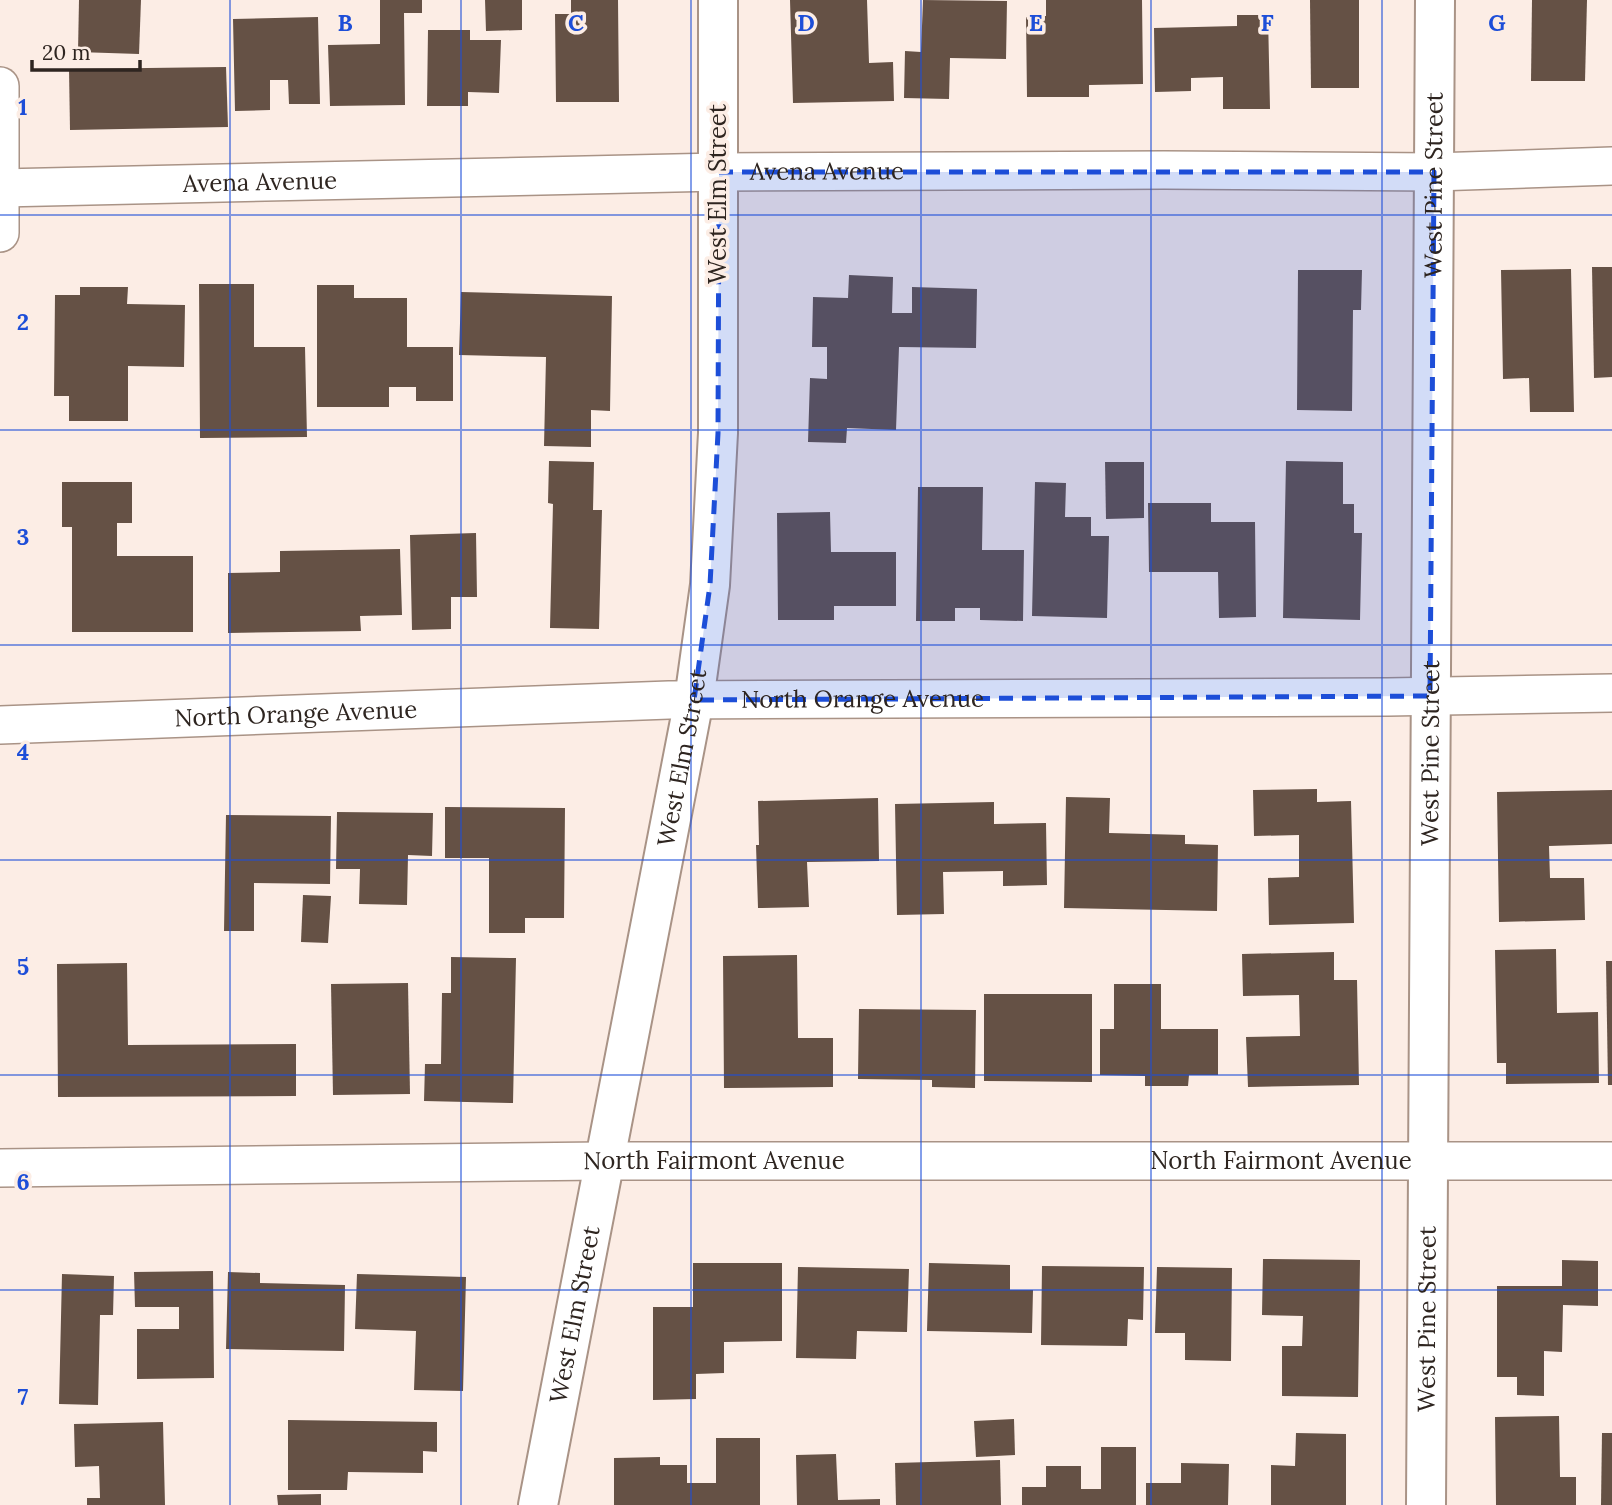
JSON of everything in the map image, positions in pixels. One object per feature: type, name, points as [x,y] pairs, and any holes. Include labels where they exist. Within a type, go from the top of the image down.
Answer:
[{"type":"street","name":"West Elm Street","points":[[538,1505],[694,701],[710,585],[718,433],[718,0]]},
{"type":"street","name":"West Pine Street","points":[[1426,1505],[1435,0]]},
{"type":"street","points":[[0,86],[0,233]]},
{"type":"street","name":"Avena Avenue","points":[[1,188],[719,172],[1434,172],[1612,166]]},
{"type":"street","name":"North Orange Avenue","points":[[0,725],[694,701],[1612,693]]},
{"type":"street","name":"North Fairmont Avenue","points":[[0,1168],[604,1161],[1612,1161]]},
{"type":"highlighted area","points":[[719,172],[1434,172],[1430,696],[694,700],[710,585],[718,433]]},
{"type":"building","points":[[79,0],[141,0],[139,54],[78,52]]},
{"type":"building","points":[[380,0],[422,0],[422,13],[404,13],[405,105],[330,106],[328,45],[380,44]]},
{"type":"building","points":[[485,0],[522,0],[522,30],[486,31]]},
{"type":"building","points":[[571,0],[618,0],[619,102],[556,102],[555,14],[571,14]]},
{"type":"building","points":[[790,0],[867,0],[869,63],[893,62],[894,101],[793,103]]},
{"type":"building","points":[[923,0],[1007,1],[1006,59],[950,58],[949,99],[904,98],[905,51],[921,52]]},
{"type":"building","points":[[1046,0],[1142,0],[1143,84],[1089,85],[1089,97],[1027,97],[1026,17],[1046,16]]},
{"type":"building","points":[[1310,0],[1359,0],[1359,88],[1311,88]]},
{"type":"building","points":[[1532,0],[1587,0],[1585,81],[1531,81]]},
{"type":"building","points":[[1237,15],[1268,15],[1270,109],[1223,109],[1223,77],[1191,78],[1191,91],[1155,92],[1154,28],[1237,26]]},
{"type":"building","points":[[318,17],[320,104],[289,104],[288,80],[270,80],[270,110],[235,111],[233,19]]},
{"type":"building","points":[[428,30],[470,30],[470,40],[501,40],[499,93],[468,92],[468,106],[427,106]]},
{"type":"building","points":[[226,67],[228,127],[70,130],[69,69]]},
{"type":"building","points":[[1592,267],[1612,267],[1612,377],[1594,378]]},
{"type":"building","points":[[1571,269],[1574,412],[1530,412],[1529,378],[1503,379],[1501,270]]},
{"type":"building","points":[[1298,270],[1362,270],[1361,310],[1353,310],[1352,411],[1297,410]]},
{"type":"building","points":[[849,275],[893,277],[892,313],[912,313],[912,287],[977,289],[976,348],[899,347],[896,430],[847,428],[846,443],[808,442],[810,378],[827,379],[827,347],[812,347],[813,297],[848,298]]},
{"type":"building","points":[[199,284],[254,284],[254,347],[305,347],[307,437],[200,438]]},
{"type":"building","points":[[317,285],[354,285],[354,298],[407,298],[407,347],[453,347],[453,401],[416,401],[416,387],[389,387],[389,407],[317,407]]},
{"type":"building","points":[[80,287],[128,287],[127,304],[185,305],[184,367],[128,366],[128,421],[69,421],[69,396],[54,396],[55,295],[80,295]]},
{"type":"building","points":[[461,292],[612,296],[610,411],[591,410],[591,447],[544,446],[546,357],[459,355]]},
{"type":"building","points":[[549,461],[594,462],[593,510],[602,510],[599,629],[550,628],[553,504],[548,503]]},
{"type":"building","points":[[1286,461],[1343,462],[1343,504],[1354,504],[1354,533],[1362,533],[1360,620],[1283,618]]},
{"type":"building","points":[[1105,462],[1144,462],[1144,518],[1106,519]]},
{"type":"building","points":[[62,482],[132,482],[132,523],[117,523],[117,556],[193,556],[193,632],[72,632],[72,527],[62,527]]},
{"type":"building","points":[[1035,482],[1066,483],[1065,517],[1091,517],[1091,536],[1109,536],[1107,618],[1032,616]]},
{"type":"building","points":[[918,487],[983,487],[982,550],[1024,550],[1023,621],[980,620],[980,608],[955,608],[955,621],[916,621]]},
{"type":"building","points":[[1148,503],[1211,503],[1211,522],[1255,522],[1256,617],[1219,618],[1218,572],[1149,572]]},
{"type":"building","points":[[830,512],[831,552],[896,552],[896,606],[834,606],[834,620],[778,620],[777,513]]},
{"type":"building","points":[[476,533],[477,597],[451,597],[451,629],[412,630],[410,535]]},
{"type":"building","points":[[400,549],[402,615],[360,616],[361,631],[228,633],[228,573],[280,572],[280,551]]},
{"type":"building","points":[[1317,789],[1317,802],[1351,801],[1354,923],[1269,925],[1268,878],[1299,877],[1299,835],[1254,836],[1253,790]]},
{"type":"building","points":[[1612,790],[1612,844],[1549,846],[1550,878],[1584,878],[1585,920],[1499,922],[1497,792]]},
{"type":"building","points":[[1066,797],[1110,798],[1109,833],[1185,835],[1185,844],[1218,845],[1217,911],[1064,908]]},
{"type":"building","points":[[878,798],[879,861],[807,862],[809,907],[758,908],[758,801]]},
{"type":"building","points":[[994,802],[994,824],[1046,823],[1047,885],[1003,886],[1003,871],[943,872],[944,914],[897,915],[895,804]]},
{"type":"building","points":[[445,807],[565,808],[564,918],[525,918],[525,933],[489,933],[489,858],[445,858]]},
{"type":"building","points":[[337,812],[433,813],[432,856],[408,855],[407,905],[359,904],[360,869],[336,869]]},
{"type":"building","points":[[226,815],[331,816],[330,884],[254,883],[254,931],[224,931]]},
{"type":"building","points":[[303,895],[331,896],[328,943],[301,942]]},
{"type":"building","points":[[1556,949],[1557,1013],[1598,1012],[1599,1083],[1506,1084],[1506,1063],[1497,1063],[1495,950]]},
{"type":"building","points":[[1334,952],[1334,980],[1357,980],[1359,1085],[1248,1087],[1246,1037],[1300,1036],[1299,995],[1243,996],[1242,954]]},
{"type":"building","points":[[797,955],[798,1038],[833,1038],[833,1087],[724,1088],[723,956]]},
{"type":"building","points":[[451,957],[516,958],[513,1103],[424,1101],[425,1064],[441,1064],[442,993],[451,993]]},
{"type":"building","points":[[1606,961],[1612,961],[1612,1085],[1608,1085]]},
{"type":"building","points":[[127,963],[128,1045],[296,1044],[296,1096],[58,1097],[57,964]]},
{"type":"building","points":[[408,983],[410,1094],[333,1095],[331,984]]},
{"type":"building","points":[[1114,984],[1161,984],[1161,1029],[1218,1029],[1218,1075],[1189,1075],[1188,1086],[1145,1086],[1145,1076],[1100,1075],[1100,1029],[1114,1029]]},
{"type":"building","points":[[984,994],[1092,994],[1092,1082],[984,1081]]},
{"type":"building","points":[[859,1009],[976,1010],[975,1088],[932,1087],[932,1080],[858,1079]]},
{"type":"building","points":[[1263,1259],[1360,1260],[1358,1397],[1282,1396],[1282,1346],[1302,1346],[1303,1316],[1262,1315]]},
{"type":"building","points":[[1562,1260],[1598,1261],[1598,1306],[1563,1305],[1562,1352],[1544,1351],[1544,1396],[1517,1395],[1517,1377],[1497,1377],[1497,1286],[1562,1286]]},
{"type":"building","points":[[693,1263],[782,1263],[782,1341],[724,1342],[724,1373],[696,1374],[696,1399],[653,1400],[653,1307],[693,1307]]},
{"type":"building","points":[[929,1263],[1010,1265],[1010,1290],[1033,1290],[1032,1333],[927,1331]]},
{"type":"building","points":[[1042,1266],[1144,1267],[1143,1320],[1128,1319],[1127,1346],[1041,1345]]},
{"type":"building","points":[[798,1267],[909,1269],[907,1332],[857,1331],[856,1359],[796,1358]]},
{"type":"building","points":[[1157,1267],[1232,1268],[1231,1361],[1185,1360],[1185,1333],[1155,1333]]},
{"type":"building","points":[[213,1271],[214,1378],[137,1379],[137,1329],[179,1329],[179,1307],[135,1307],[134,1272]]},
{"type":"building","points":[[228,1272],[260,1273],[260,1283],[345,1285],[344,1351],[226,1349]]},
{"type":"building","points":[[62,1274],[114,1276],[113,1315],[100,1315],[98,1405],[59,1404]]},
{"type":"building","points":[[357,1274],[466,1277],[463,1391],[414,1390],[416,1331],[355,1329]]},
{"type":"building","points":[[1559,1416],[1560,1477],[1576,1477],[1576,1505],[1496,1505],[1495,1417]]},
{"type":"building","points":[[1014,1419],[1015,1455],[976,1457],[974,1421]]},
{"type":"building","points":[[288,1420],[437,1422],[437,1452],[423,1451],[423,1473],[348,1472],[347,1490],[288,1490]]},
{"type":"building","points":[[163,1422],[165,1505],[87,1505],[87,1498],[100,1498],[99,1466],[75,1467],[74,1424]]},
{"type":"building","points":[[1296,1433],[1346,1434],[1346,1505],[1271,1505],[1271,1465],[1295,1466]]},
{"type":"building","points":[[1602,1433],[1612,1433],[1612,1505],[1601,1505]]},
{"type":"building","points":[[716,1438],[760,1438],[760,1505],[614,1505],[614,1458],[660,1457],[660,1465],[687,1465],[687,1483],[716,1483]]},
{"type":"building","points":[[1101,1447],[1136,1447],[1136,1505],[1022,1505],[1022,1487],[1046,1487],[1046,1466],[1081,1466],[1081,1489],[1101,1489]]},
{"type":"building","points":[[836,1454],[838,1500],[880,1499],[880,1505],[797,1505],[796,1455]]},
{"type":"building","points":[[1000,1460],[1001,1505],[896,1505],[895,1463]]},
{"type":"building","points":[[1181,1463],[1229,1464],[1228,1505],[1146,1505],[1146,1483],[1181,1483]]},
{"type":"building","points":[[321,1494],[321,1505],[278,1505],[277,1495]]}]
